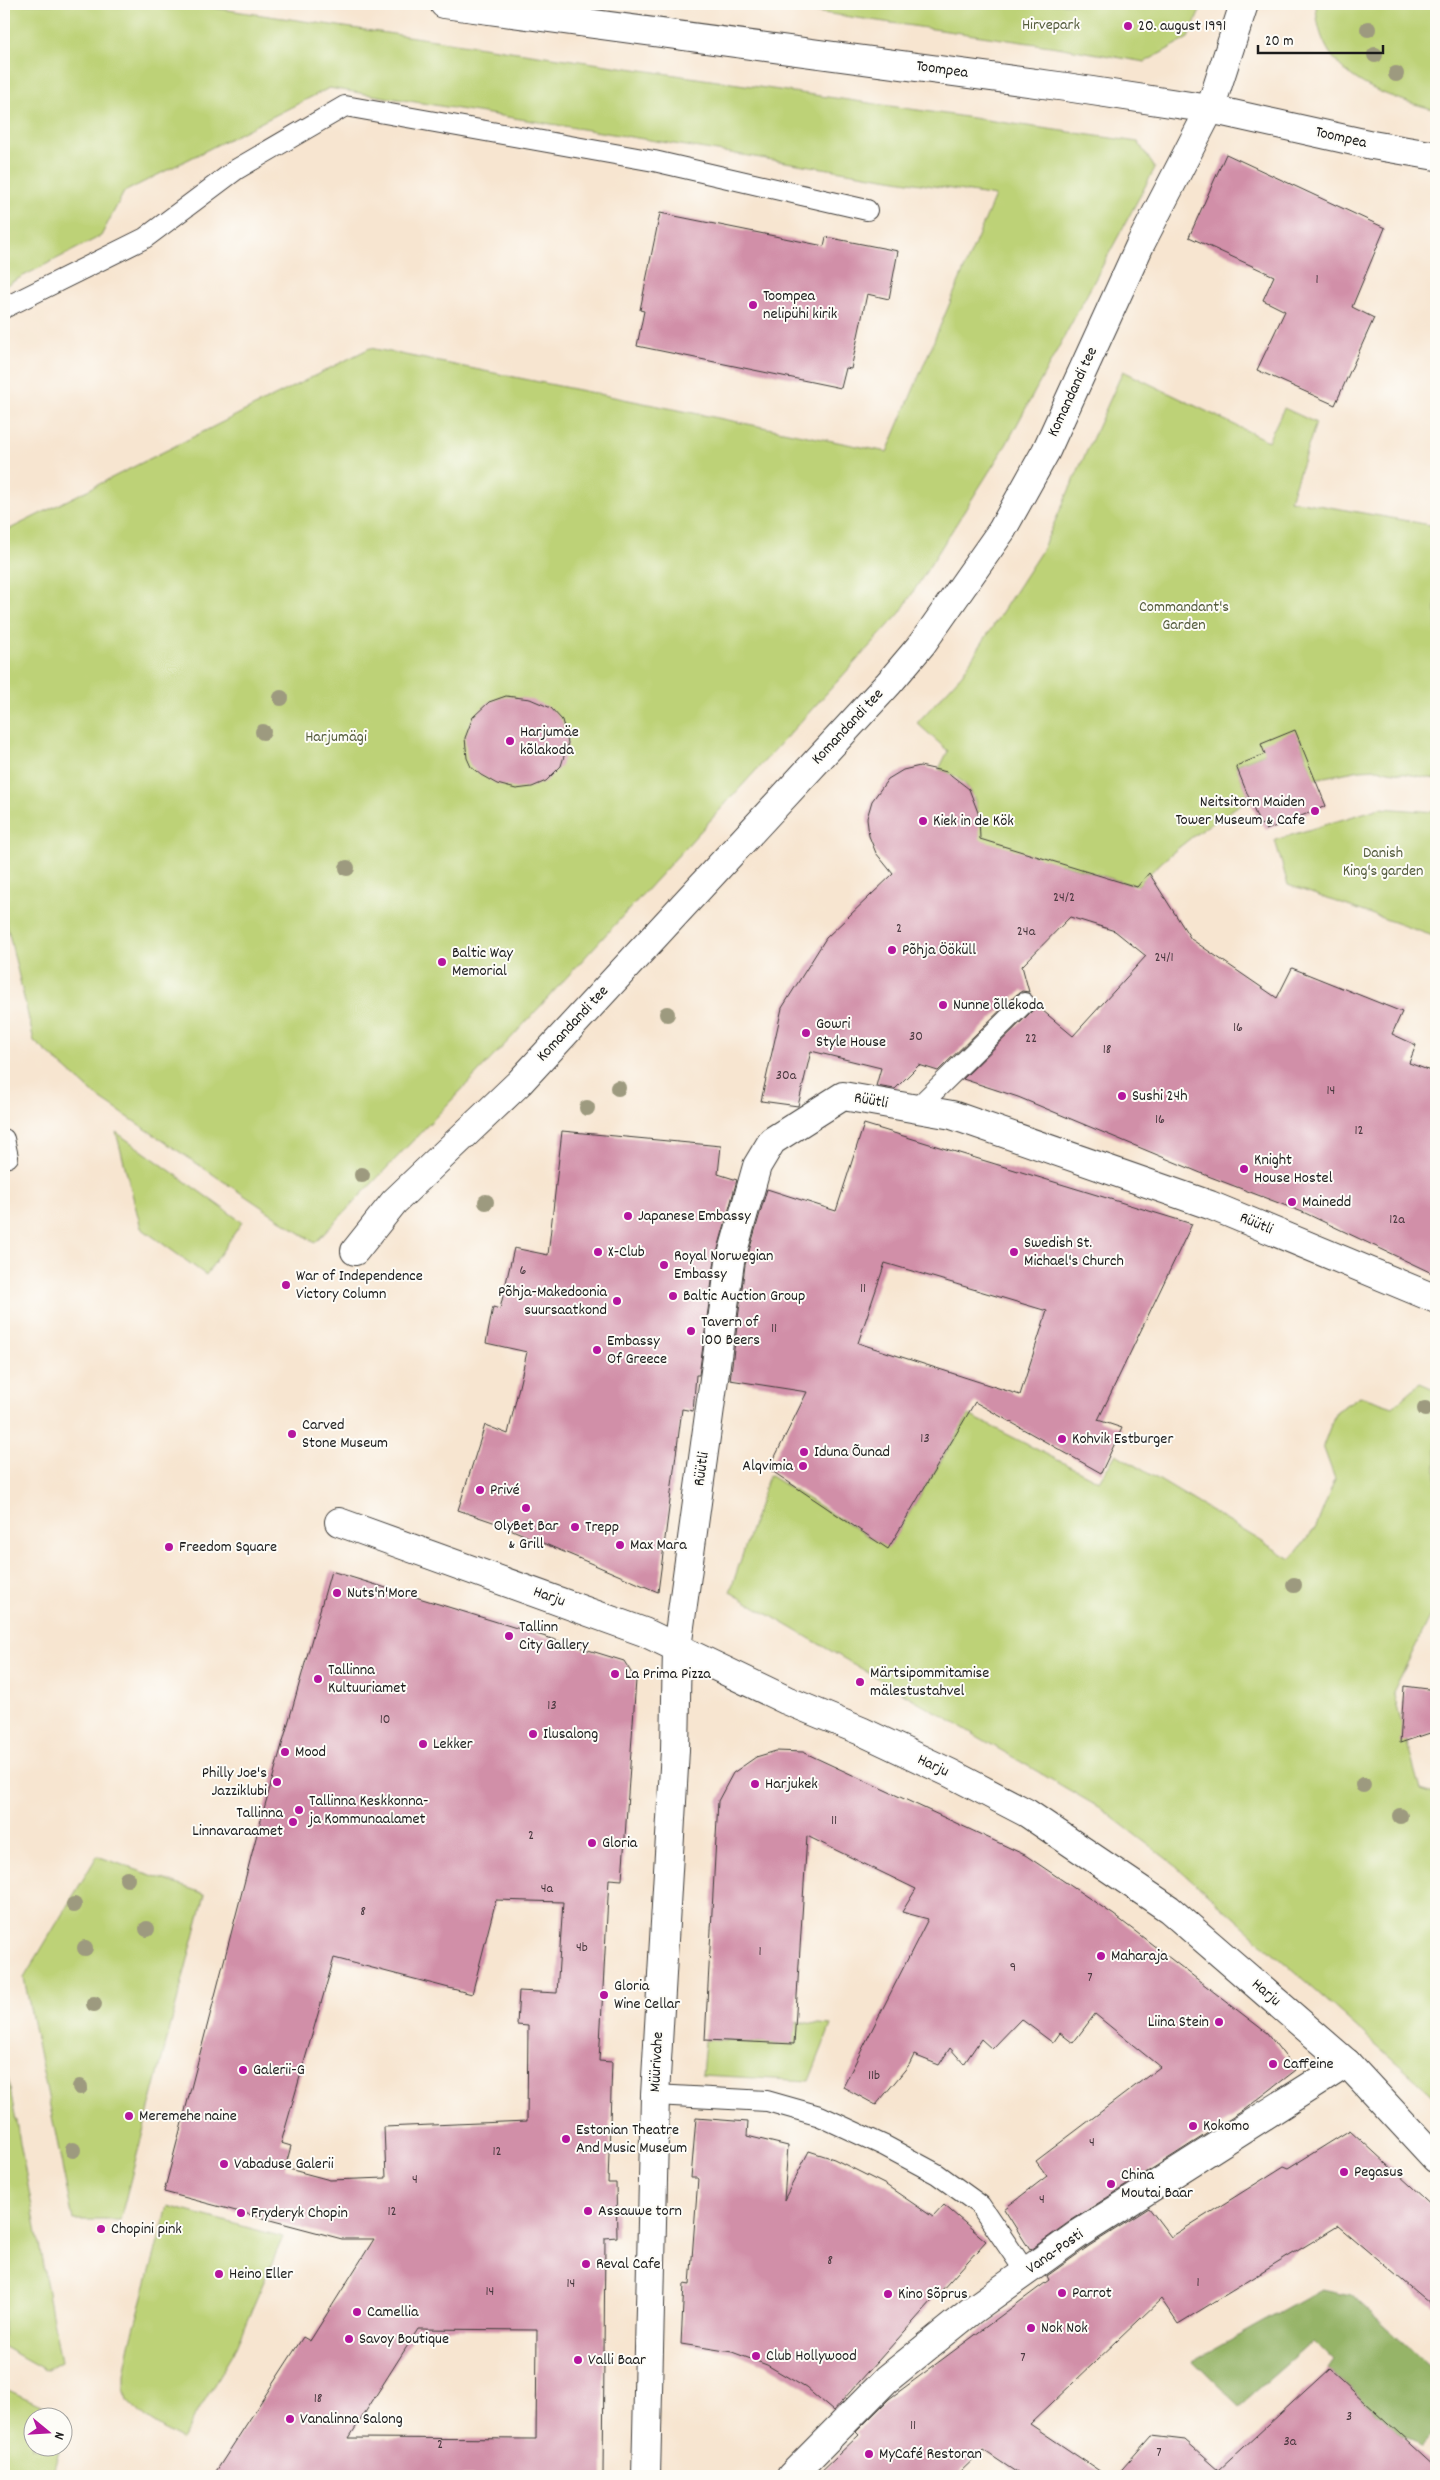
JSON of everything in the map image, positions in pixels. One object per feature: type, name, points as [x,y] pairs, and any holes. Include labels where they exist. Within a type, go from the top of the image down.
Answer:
[{"type":"street","name":"Toompea","points":[[444,4],[1056,86],[1210,109],[1372,145],[1436,156]]},
{"type":"street","name":"Komandandi tee","points":[[355,1251],[394,1202],[519,1083],[889,683],[922,644],[1002,530],[1046,451],[1140,245],[1210,109],[1244,4]]},
{"type":"street","name":"Rüütli","points":[[677,1648],[730,1262],[757,1166],[772,1141],[843,1096],[952,1115],[1210,1205],[1436,1299]]},
{"type":"street","name":"Harju","points":[[339,1522],[644,1632],[786,1700],[861,1731],[1028,1813],[1169,1909],[1346,2063],[1436,2159]]},
{"type":"street","name":"Müürivahe","points":[[646,2476],[654,2095],[675,1750],[677,1648]]},
{"type":"street","name":"Vana-Posti","points":[[791,2476],[887,2379],[971,2311],[1080,2233],[1346,2063]]},
{"type":"lane","points":[[4,308],[145,238],[238,169],[345,106],[654,161],[867,210]]},
{"type":"lane","points":[[916,1109],[1024,1002]]},
{"type":"lane","points":[[4,1139],[8,1157],[4,1158]]},
{"type":"lane","points":[[654,2095],[767,2101],[820,2116],[885,2146],[937,2174],[980,2205],[1025,2272]]},
{"type":"green space","name":"Harjumägi","points":[[4,4],[186,4],[1138,142],[1155,168],[1006,445],[900,613],[513,1036],[315,1243],[98,1097],[34,1041],[4,912],[4,532],[370,348],[887,452],[995,196],[329,88],[124,192],[101,236],[4,286]]},
{"type":"green space","name":"Hirvepark","points":[[761,4],[1203,4],[1188,38],[1145,62],[1057,47]]},
{"type":"green space","points":[[1316,4],[1436,4],[1436,110],[1393,97],[1373,88],[1355,78],[1339,65],[1327,49],[1319,29]]},
{"type":"green space","name":"Commandant's Garden","points":[[1123,371],[1268,441],[1284,408],[1316,423],[1290,500],[1436,526],[1436,779],[1377,769],[1360,770],[1314,779],[1300,739],[1236,765],[1250,799],[1191,838],[1138,885],[1060,863],[1050,868],[976,842],[977,817],[974,797],[962,781],[939,769],[948,751],[917,723],[962,674],[1042,550]]},
{"type":"green space","name":"Danish King's garden","points":[[1380,808],[1436,812],[1436,937],[1288,885],[1275,840]]},
{"type":"green space","points":[[116,1132],[242,1222],[206,1275],[141,1228]]},
{"type":"green space","points":[[1420,1383],[1436,1390],[1436,1605],[1393,1692],[1420,1790],[1436,1795],[1436,2098],[1176,1866],[1100,1808],[730,1592],[769,1475],[888,1548],[969,1415],[1099,1481],[1116,1454],[1291,1559],[1316,1527],[1335,1479],[1323,1446],[1336,1411],[1360,1396],[1393,1407]]},
{"type":"green space","points":[[97,1856],[205,1894],[120,2220],[73,2220],[24,1978]]},
{"type":"green space","points":[[795,2022],[831,2025],[809,2081],[702,2075],[705,2040],[794,2044]]},
{"type":"green space","points":[[4,2057],[61,2362],[45,2370],[4,2347]]},
{"type":"green space","points":[[168,2206],[283,2237],[233,2353],[181,2440],[145,2417],[129,2402],[124,2389],[124,2374],[132,2336]]},
{"type":"green space","points":[[1322,2289],[1351,2295],[1436,2371],[1436,2430],[1421,2447],[1415,2441],[1401,2435],[1329,2369],[1334,2362],[1313,2341],[1239,2406],[1193,2361]]},
{"type":"green space","points":[[4,2388],[47,2408],[22,2408],[22,2458],[57,2458],[52,2476],[4,2476]]},
{"type":"building","points":[[1226,154],[1385,228],[1352,307],[1374,318],[1335,405],[1257,370],[1285,311],[1263,300],[1274,276],[1189,237]]},
{"type":"building","name":"Toompea nelipühi kirik","points":[[660,213],[824,246],[826,237],[898,251],[889,299],[867,294],[851,369],[846,368],[841,388],[637,346],[644,311],[640,310]]},
{"type":"building","points":[[506,696],[530,699],[551,708],[562,720],[568,743],[561,766],[546,781],[532,787],[516,789],[497,784],[471,767],[467,758],[465,738],[473,717],[489,702]]},
{"type":"building","points":[[1295,730],[1326,806],[1266,830],[1263,824],[1260,825],[1236,766],[1265,754],[1261,744]]},
{"type":"building","points":[[920,766],[947,772],[969,789],[979,815],[980,839],[1137,887],[1149,873],[1191,939],[1277,998],[1292,968],[1402,1012],[1392,1034],[1416,1045],[1409,1063],[1436,1073],[1436,1275],[1305,1213],[1208,1176],[1018,1097],[963,1079],[1036,1005],[1073,1036],[1146,956],[1115,931],[1070,917],[1022,966],[1029,992],[1022,991],[1016,995],[938,1071],[919,1065],[895,1089],[876,1086],[881,1068],[811,1051],[798,1106],[761,1101],[782,1008],[826,938],[893,874],[876,853],[869,836],[867,818],[872,801],[888,779],[903,770]]},
{"type":"building","points":[[864,1124],[1192,1224],[1098,1420],[1122,1428],[1101,1473],[975,1402],[888,1549],[769,1469],[807,1392],[730,1380],[745,1265],[767,1189],[836,1211]],"holes":[[[885,1263],[1047,1311],[1020,1395],[858,1343]]]},
{"type":"building","points":[[562,1131],[721,1146],[718,1174],[737,1180],[715,1260],[699,1375],[696,1375],[693,1411],[682,1409],[658,1592],[496,1523],[458,1510],[485,1425],[508,1434],[527,1352],[486,1343],[493,1307],[500,1309],[514,1248],[548,1255]]},
{"type":"building","points":[[331,1571],[624,1661],[636,1680],[622,1880],[609,1879],[599,2061],[612,2062],[608,2183],[616,2183],[617,2237],[605,2238],[603,2476],[213,2476],[303,2337],[310,2341],[374,2239],[342,2239],[164,2192],[258,1830]],"holes":[[[496,1900],[563,1902],[557,1993],[519,1991],[517,2025],[528,2026],[527,2121],[384,2127],[386,2178],[330,2180],[285,2168],[291,2146],[281,2143],[334,1958],[472,1994]],[[418,2329],[537,2330],[536,2439],[349,2438]]]},
{"type":"building","points":[[1404,1686],[1436,1690],[1436,1731],[1400,1743]]},
{"type":"building","points":[[776,1751],[803,1752],[1025,1855],[1114,1915],[1267,2033],[1296,2070],[1244,2110],[1072,2220],[1030,2250],[1004,2209],[1047,2176],[1036,2161],[1160,2067],[1095,2014],[1073,2043],[1060,2033],[1053,2043],[1021,2019],[992,2049],[981,2039],[964,2064],[950,2048],[939,2065],[914,2055],[909,2065],[876,2105],[843,2087],[928,1919],[902,1912],[916,1889],[807,1836],[794,2044],[705,2040],[718,1801],[733,1773],[756,1757]]},
{"type":"building","points":[[696,2118],[748,2122],[747,2136],[788,2146],[784,2200],[809,2151],[834,2159],[886,2185],[933,2217],[944,2205],[986,2241],[833,2411],[806,2388],[767,2365],[732,2352],[681,2344],[684,2284],[690,2285],[698,2178],[691,2178]]},
{"type":"building","points":[[1350,2130],[1436,2209],[1436,2309],[1338,2226],[1178,2324],[1161,2299],[1030,2424],[1107,2476],[1022,2476],[983,2450],[956,2476],[816,2476],[859,2435],[856,2432],[889,2399],[1049,2280],[1047,2276],[1089,2246],[1149,2208],[1171,2237],[1284,2166],[1289,2168]]},
{"type":"building","points":[[1329,2369],[1436,2467],[1436,2476],[1116,2476],[1151,2436],[1185,2440],[1219,2470]]},
{"type":"place","name":"20. august 1991","points":[[1128,26]]},
{"type":"place","name":"Toompea nelipühi kirik","points":[[753,305]]},
{"type":"place","name":"Harjumäe kõlakoda","points":[[510,741]]},
{"type":"place","name":"Neitsitorn Maiden Tower Museum & Cafe","points":[[1315,811]]},
{"type":"place","name":"Kiek in de Kök","points":[[923,821]]},
{"type":"place","name":"Põhja Ööküll","points":[[892,950]]},
{"type":"place","name":"Baltic Way Memorial","points":[[442,962]]},
{"type":"place","name":"Nunne õllekoda","points":[[943,1005]]},
{"type":"place","name":"Gowri Style House","points":[[806,1033]]},
{"type":"place","name":"Sushi 24h","points":[[1122,1096]]},
{"type":"place","name":"Knight House Hostel","points":[[1244,1169]]},
{"type":"place","name":"Mainedd","points":[[1292,1202]]},
{"type":"place","name":"Japanese Embassy","points":[[628,1216]]},
{"type":"place","name":"X-Club","points":[[598,1252]]},
{"type":"place","name":"Swedish St. Michael's Church","points":[[1014,1252]]},
{"type":"place","name":"Royal Norwegian Embassy","points":[[664,1265]]},
{"type":"place","name":"War of Independence Victory Column","points":[[286,1285]]},
{"type":"place","name":"Baltic Auction Group","points":[[673,1296]]},
{"type":"place","name":"Põhja-Makedoonia suursaatkond","points":[[617,1301]]},
{"type":"place","name":"Tavern of 100 Beers","points":[[691,1331]]},
{"type":"place","name":"Embassy Of Greece","points":[[597,1350]]},
{"type":"place","name":"Carved Stone Museum","points":[[292,1434]]},
{"type":"place","name":"Kohvik Estburger","points":[[1062,1439]]},
{"type":"place","name":"Iduna Õunad","points":[[804,1452]]},
{"type":"place","name":"Alqvimia","points":[[803,1466]]},
{"type":"place","name":"Privé","points":[[480,1490]]},
{"type":"place","name":"OlyBet Bar & Grill","points":[[526,1508]]},
{"type":"place","name":"Trepp","points":[[575,1527]]},
{"type":"place","name":"Max Mara","points":[[620,1545]]},
{"type":"place","name":"Freedom Square","points":[[169,1547]]},
{"type":"place","name":"Nuts'n'More","points":[[337,1593]]},
{"type":"place","name":"Tallinn City Gallery","points":[[509,1636]]},
{"type":"place","name":"La Prima Pizza","points":[[615,1674]]},
{"type":"place","name":"Tallinna Kultuuriamet","points":[[318,1679]]},
{"type":"place","name":"Märtsipommitamise mälestustahvel","points":[[860,1682]]},
{"type":"place","name":"Ilusalong","points":[[533,1734]]},
{"type":"place","name":"Lekker","points":[[423,1744]]},
{"type":"place","name":"Mood","points":[[285,1752]]},
{"type":"place","name":"Philly Joe's Jazziklubi","points":[[277,1782]]},
{"type":"place","name":"Harjukek","points":[[755,1784]]},
{"type":"place","name":"Tallinna Keskkonna- ja Kommunaalamet","points":[[299,1810]]},
{"type":"place","name":"Tallinna Linnavaraamet","points":[[293,1822]]},
{"type":"place","name":"Gloria","points":[[592,1843]]},
{"type":"place","name":"Maharaja","points":[[1101,1956]]},
{"type":"place","name":"Gloria Wine Cellar","points":[[604,1995]]},
{"type":"place","name":"Liina Stein","points":[[1219,2022]]},
{"type":"place","name":"Caffeine","points":[[1273,2064]]},
{"type":"place","name":"Galerii-G","points":[[243,2070]]},
{"type":"place","name":"Meremehe naine","points":[[129,2116]]},
{"type":"place","name":"Kokomo","points":[[1193,2126]]},
{"type":"place","name":"Estonian Theatre And Music Museum","points":[[566,2139]]},
{"type":"place","name":"Vabaduse Galerii","points":[[224,2164]]},
{"type":"place","name":"Pegasus","points":[[1344,2172]]},
{"type":"place","name":"China Moutai Baar","points":[[1111,2184]]},
{"type":"place","name":"Assauwe torn","points":[[588,2211]]},
{"type":"place","name":"Fryderyk Chopin","points":[[241,2213]]},
{"type":"place","name":"Chopini pink","points":[[101,2229]]},
{"type":"place","name":"Reval Cafe","points":[[586,2264]]},
{"type":"place","name":"Heino Eller","points":[[219,2274]]},
{"type":"place","name":"Parrot","points":[[1062,2293]]},
{"type":"place","name":"Kino Sõprus","points":[[888,2294]]},
{"type":"place","name":"Camellia","points":[[357,2312]]},
{"type":"place","name":"Nok Nok","points":[[1031,2328]]},
{"type":"place","name":"Savoy Boutique","points":[[349,2339]]},
{"type":"place","name":"Club Hollywood","points":[[756,2356]]},
{"type":"place","name":"Valli Baar","points":[[578,2360]]},
{"type":"place","name":"Vanalinna Salong","points":[[290,2419]]},
{"type":"place","name":"MyCafé Restoran","points":[[869,2454]]}]
